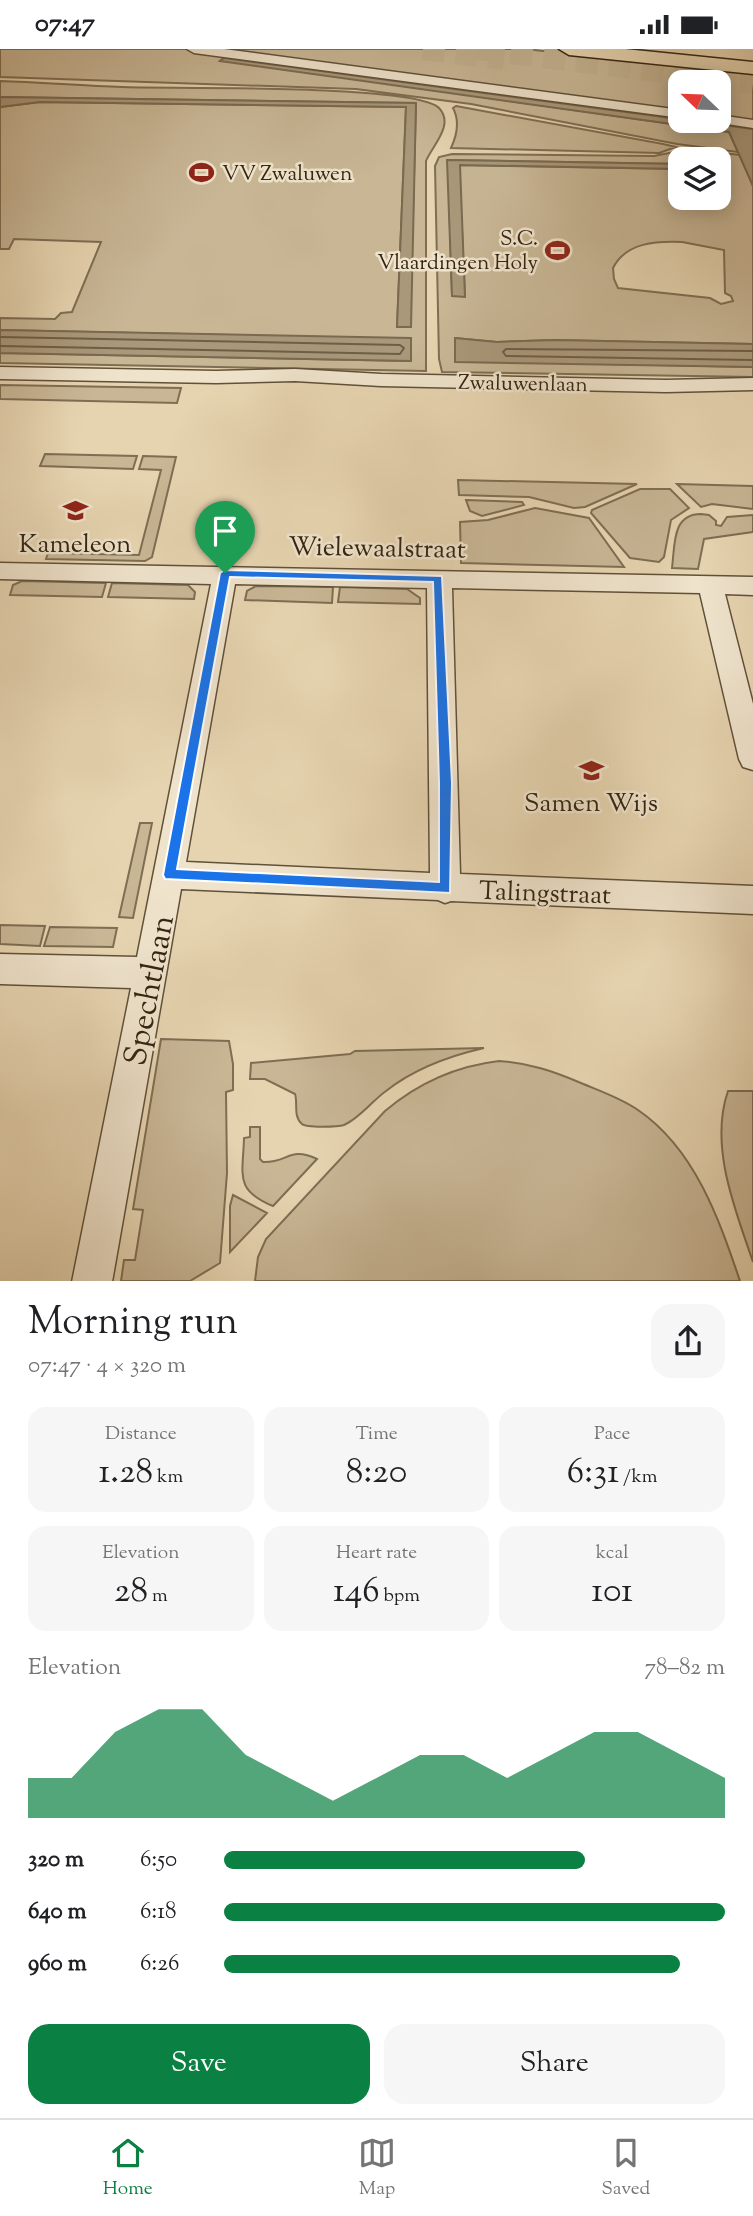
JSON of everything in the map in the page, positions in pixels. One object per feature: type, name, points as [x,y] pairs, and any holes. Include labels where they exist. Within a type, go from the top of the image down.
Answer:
[{"type":"highway","points":[[569,49],[753,68]]},
{"type":"highway","points":[[622,49],[753,61]]},
{"type":"street","points":[[194,49],[668,112]]},
{"type":"street","points":[[732,121],[753,124]]},
{"type":"street","name":"Zwaluwenlaan","points":[[0,373],[216,377],[241,382],[334,384],[381,380],[666,386],[753,384]]},
{"type":"street","name":"Zwaluwenlaan","points":[[666,386],[753,392]]},
{"type":"street","name":"Wielewaalstraat","points":[[0,570],[753,586]]},
{"type":"street","name":"Spechtlaan","points":[[92,1281],[152,974],[225,573]]},
{"type":"street","points":[[439,579],[446,783],[445,889]]},
{"type":"street","points":[[710,585],[753,759]]},
{"type":"street","name":"Talingstraat","points":[[170,875],[445,889],[753,900]]},
{"type":"street","points":[[0,969],[152,974]]},
{"type":"shaded area","points":[[0,49],[525,49],[717,70],[668,70],[668,116],[224,58],[221,60],[668,123],[668,133],[729,133],[738,152],[731,151],[731,147],[677,144],[471,104],[356,89],[0,77]]},
{"type":"shaded area","points":[[732,72],[753,74],[753,129],[732,126]]},
{"type":"shaded area","name":"VV Zwaluwen","points":[[0,81],[122,87],[341,91],[421,100],[439,108],[445,121],[444,128],[426,161],[426,371],[0,363],[0,353],[410,361],[411,339],[0,330],[0,318],[55,319],[61,313],[72,312],[101,242],[14,239],[9,249],[0,249],[0,107],[40,102],[406,107],[397,327],[410,327],[416,103],[0,97]]},
{"type":"shaded area","points":[[456,106],[676,147],[668,147],[668,150],[659,153],[451,148],[457,128],[453,108]]},
{"type":"shaded area","points":[[668,153],[668,164],[448,160],[452,296],[465,296],[459,165],[668,169],[668,210],[731,210],[731,154],[740,155],[753,186],[753,344],[555,340],[497,342],[455,338],[455,361],[753,367],[753,377],[442,372],[439,359],[435,166],[439,157],[452,154],[654,156]],"holes":[[[682,242],[724,250],[725,293],[731,296],[733,301],[721,304],[710,298],[618,288],[614,279],[613,268],[619,259],[643,245]]]},
{"type":"shaded area","points":[[0,385],[181,388],[177,403],[0,399]]},
{"type":"shaded area","points":[[45,454],[137,456],[133,469],[40,466]]},
{"type":"shaded area","points":[[143,456],[176,457],[152,557],[145,561],[46,559],[48,553],[139,555],[161,470],[139,469]]},
{"type":"shaded area","points":[[458,480],[637,484],[585,507],[574,508],[529,497],[459,495]]},
{"type":"shaded area","points":[[677,484],[753,486],[753,509],[712,504],[701,507]]},
{"type":"shaded area","points":[[640,489],[670,489],[689,508],[671,520],[664,557],[659,562],[630,558],[591,513],[592,510]]},
{"type":"shaded area","points":[[466,500],[522,502],[524,505],[482,516],[470,511]]},
{"type":"shaded area","points":[[535,508],[589,518],[624,567],[461,563],[460,522],[488,520]]},
{"type":"shaded area","points":[[692,515],[709,515],[716,521],[716,525],[721,526],[727,517],[753,515],[753,532],[704,539],[698,569],[672,568],[675,540],[680,525]]},
{"type":"shaded area","points":[[22,581],[106,583],[102,597],[10,595],[13,585]]},
{"type":"shaded area","points":[[112,583],[188,585],[195,592],[194,599],[108,597]]},
{"type":"shaded area","points":[[256,586],[333,587],[332,603],[245,600],[247,591]]},
{"type":"shaded area","points":[[340,587],[407,589],[420,598],[420,604],[338,602]]},
{"type":"shaded area","points":[[140,823],[152,823],[133,918],[119,917]]},
{"type":"shaded area","points":[[0,925],[45,926],[40,946],[0,944]]},
{"type":"shaded area","points":[[50,927],[117,928],[113,947],[44,946]]},
{"type":"shaded area","points":[[161,1039],[229,1041],[233,1064],[233,1090],[226,1092],[227,1173],[220,1263],[190,1281],[121,1281],[124,1260],[135,1260],[143,1210],[133,1209]]},
{"type":"shaded area","points":[[484,1048],[421,1069],[397,1083],[355,1118],[341,1126],[315,1127],[302,1124],[297,1114],[295,1094],[265,1079],[250,1079],[251,1063],[350,1054],[355,1051]]},
{"type":"shaded area","points":[[499,1061],[551,1071],[571,1079],[625,1102],[658,1126],[675,1144],[702,1187],[714,1210],[740,1281],[255,1281],[258,1257],[266,1239],[385,1111],[397,1101],[438,1078],[468,1067]]},
{"type":"shaded area","points":[[728,1091],[753,1091],[753,1262],[732,1199],[723,1155],[721,1133]]},
{"type":"shaded area","points":[[250,1127],[260,1127],[260,1159],[263,1162],[300,1154],[317,1159],[273,1206],[252,1194],[246,1187],[242,1172],[244,1138],[250,1137]]},
{"type":"shaded area","points":[[233,1195],[267,1213],[230,1252],[230,1206]]},
{"type":"water","points":[[224,58],[668,118],[668,123],[220,61]]},
{"type":"water","points":[[0,97],[416,103],[411,327],[397,327],[406,107],[40,102],[0,107]]},
{"type":"water","points":[[732,126],[753,129],[753,186],[729,133],[732,133]]},
{"type":"water","points":[[447,160],[668,164],[668,169],[460,165],[465,297],[452,296]]},
{"type":"water","points":[[0,330],[411,338],[411,361],[0,353]]},
{"type":"water","points":[[455,338],[497,342],[555,340],[753,344],[753,367],[455,362]]},
{"type":"tunnel","points":[[423,49],[504,59]]},
{"type":"tunnel","points":[[478,49],[753,83]]},
{"type":"place","name":"VV Zwaluwen","points":[[202,173]]},
{"type":"place","name":"S.C. Vlaardingen Holy","points":[[558,250]]},
{"type":"place","name":"Kameleon","points":[[75,511]]},
{"type":"place","name":"Samen Wijs","points":[[591,770]]},
{"type":"route","points":[[225,573],[439,579],[446,783],[445,889],[170,875],[225,573]]}]
